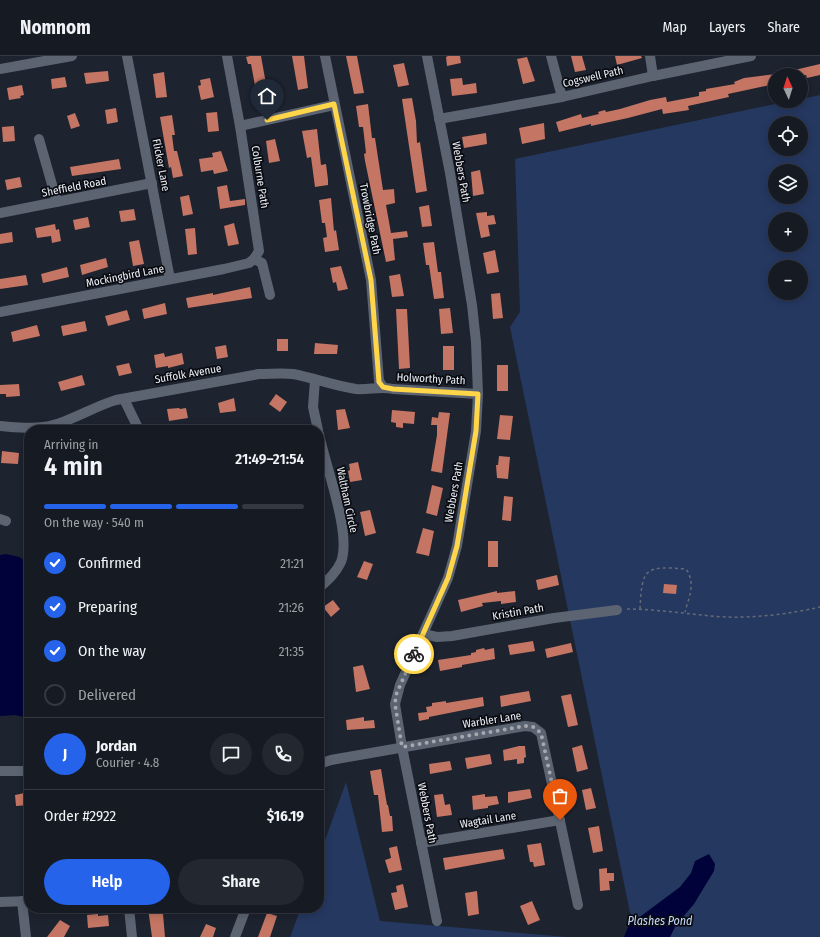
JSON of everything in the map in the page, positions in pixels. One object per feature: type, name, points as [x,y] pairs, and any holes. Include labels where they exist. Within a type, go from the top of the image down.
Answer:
[{"type":"street","points":[[0,69],[72,56]]},
{"type":"street","name":"Flicker Lane","points":[[127,56],[170,279]]},
{"type":"street","name":"Colburne Path","points":[[227,56],[240,126],[259,250],[254,259]]},
{"type":"street","name":"Trowbridge Path","points":[[325,56],[371,280],[379,382],[383,387]]},
{"type":"street","name":"Webbers Path","points":[[427,56],[472,305],[476,342],[478,394],[476,431],[457,546],[448,578],[396,695],[395,704],[402,747],[437,921]]},
{"type":"street","points":[[551,56],[562,97]]},
{"type":"street","points":[[650,56],[654,76]]},
{"type":"street","name":"Cogswell Path","points":[[439,119],[562,97],[749,56]]},
{"type":"street","points":[[240,126],[334,104]]},
{"type":"street","points":[[39,140],[57,202]]},
{"type":"street","name":"Sheffield Road","points":[[0,213],[152,183]]},
{"type":"street","points":[[254,259],[262,263],[270,295]]},
{"type":"street","name":"Mockingbird Lane","points":[[0,312],[224,269],[249,262],[254,259]]},
{"type":"street","name":"Suffolk Avenue","points":[[51,425],[98,405],[259,374],[280,373],[356,389],[367,390],[383,387]]},
{"type":"street","points":[[315,380],[314,407],[317,425]]},
{"type":"street","name":"Holworthy Path","points":[[383,387],[478,394]]},
{"type":"street","points":[[124,399],[137,425]]},
{"type":"street","name":"Suffolk Avenue","points":[[0,426],[24,428]]},
{"type":"street","name":"Waltham Circle","points":[[324,454],[335,498],[344,548],[341,562],[333,576],[324,584]]},
{"type":"street","name":"Kristin Path","points":[[423,634],[437,638],[554,618],[617,610]]},
{"type":"street","name":"Warbler Lane","points":[[324,762],[402,747],[525,726],[534,727],[541,733],[578,905]]},
{"type":"street","points":[[0,771],[24,771]]},
{"type":"street","name":"Wagtail Lane","points":[[421,843],[560,820]]},
{"type":"street","points":[[0,902],[24,901]]},
{"type":"street","points":[[26,913],[26,937]]},
{"type":"street","points":[[130,913],[132,937]]},
{"type":"street","points":[[235,937],[244,913]]},
{"type":"path","points":[[640,609],[641,582],[649,572],[659,567],[686,569],[691,576],[692,584],[685,612]]},
{"type":"path","points":[[617,610],[640,609],[726,617],[793,613],[820,607]]},
{"type":"shaded area","points":[[820,95],[820,937],[635,937],[510,327],[520,312],[515,159],[768,105],[768,108],[808,108],[808,98]]},
{"type":"shaded area","points":[[346,782],[380,921],[568,937],[290,937],[299,913],[324,913],[324,843]]},
{"type":"water","points":[[6,554],[19,557],[24,560],[24,717],[15,715],[0,716],[0,555]]},
{"type":"water","name":"Plashes Pond","points":[[709,854],[715,864],[714,871],[694,904],[676,925],[670,937],[624,937],[629,925],[680,887],[691,873],[695,861]]},
{"type":"building","points":[[261,56],[268,95],[258,97],[251,64],[248,64],[246,57]]},
{"type":"building","points":[[292,56],[304,56],[308,88],[298,90]]},
{"type":"building","points":[[346,56],[357,56],[364,93],[354,94]]},
{"type":"building","points":[[460,56],[461,63],[447,66],[446,57]]},
{"type":"building","points":[[571,56],[582,56],[586,70],[575,72]]},
{"type":"building","points":[[615,56],[641,56],[642,58],[617,65]]},
{"type":"building","points":[[527,57],[535,81],[523,84],[517,59]]},
{"type":"building","points":[[404,63],[409,85],[398,87],[393,65]]},
{"type":"building","points":[[820,64],[820,75],[808,78],[808,68],[803,68]]},
{"type":"building","points":[[108,71],[109,81],[86,84],[84,73]]},
{"type":"building","points":[[164,72],[167,97],[156,98],[153,74]]},
{"type":"building","points":[[768,75],[768,85],[728,94],[729,97],[688,106],[689,110],[663,114],[662,109],[628,118],[591,126],[591,124],[559,132],[556,122],[581,114],[582,118],[599,114],[598,112],[605,110],[606,112],[666,97],[667,102],[699,96],[699,92],[706,91],[706,89],[735,84],[734,82],[744,78]]},
{"type":"building","points":[[65,77],[67,87],[52,89],[51,79]]},
{"type":"building","points":[[210,78],[214,97],[201,100],[198,86],[201,85],[200,80]]},
{"type":"building","points":[[462,78],[463,85],[476,83],[477,93],[452,96],[450,79]]},
{"type":"building","points":[[22,85],[24,95],[20,96],[21,98],[9,100],[7,88]]},
{"type":"building","points":[[412,98],[416,121],[417,143],[420,142],[427,191],[416,193],[402,99]]},
{"type":"building","points":[[368,104],[372,138],[375,138],[383,190],[394,189],[395,203],[386,205],[391,233],[407,231],[408,237],[393,239],[395,260],[386,262],[365,161],[364,154],[366,153],[363,127],[359,127],[356,106]]},
{"type":"building","points":[[116,108],[118,122],[107,124],[105,110]]},
{"type":"building","points":[[217,112],[219,131],[208,132],[206,113]]},
{"type":"building","points":[[75,113],[80,126],[71,129],[67,116]]},
{"type":"building","points":[[172,115],[175,135],[172,135],[174,151],[177,151],[183,176],[173,178],[171,167],[169,168],[160,117]]},
{"type":"building","points":[[544,123],[545,139],[522,144],[519,128]]},
{"type":"building","points":[[14,126],[15,141],[3,142],[2,127]]},
{"type":"building","points":[[317,129],[321,165],[326,164],[328,185],[315,187],[311,157],[307,158],[302,131]]},
{"type":"building","points":[[486,133],[487,144],[464,148],[462,137]]},
{"type":"building","points":[[275,139],[280,161],[269,163],[266,141]]},
{"type":"building","points":[[221,151],[228,171],[214,174],[213,170],[201,172],[199,159],[213,157],[212,153]]},
{"type":"building","points":[[119,159],[121,169],[72,176],[70,167]]},
{"type":"building","points":[[480,170],[484,194],[473,196],[471,172]]},
{"type":"building","points":[[20,177],[22,187],[7,190],[5,180]]},
{"type":"building","points":[[227,185],[230,201],[245,199],[245,205],[220,209],[217,187]]},
{"type":"building","points":[[189,195],[193,214],[183,216],[180,197]]},
{"type":"building","points":[[331,198],[334,231],[336,230],[339,250],[325,252],[323,238],[327,237],[325,223],[322,223],[319,200]]},
{"type":"building","points":[[429,205],[432,226],[422,227],[419,207]]},
{"type":"building","points":[[134,209],[136,220],[121,222],[119,211]]},
{"type":"building","points":[[487,212],[487,216],[494,215],[496,224],[488,225],[490,236],[481,238],[476,213]]},
{"type":"building","points":[[88,217],[90,227],[75,230],[73,220]]},
{"type":"building","points":[[234,223],[239,244],[228,246],[224,226]]},
{"type":"building","points":[[55,224],[56,230],[59,229],[61,241],[52,243],[51,236],[37,238],[35,228]]},
{"type":"building","points":[[195,228],[197,254],[188,255],[185,229]]},
{"type":"building","points":[[12,232],[13,242],[0,244],[0,234]]},
{"type":"building","points":[[139,240],[144,264],[133,266],[129,242]]},
{"type":"building","points":[[434,242],[438,272],[441,272],[444,298],[434,299],[429,265],[426,265],[423,243]]},
{"type":"building","points":[[495,250],[499,272],[487,274],[483,253]]},
{"type":"building","points":[[106,258],[108,267],[82,275],[80,265]]},
{"type":"building","points":[[341,266],[348,289],[338,291],[336,282],[333,283],[330,268]]},
{"type":"building","points":[[67,267],[69,277],[43,283],[41,274]]},
{"type":"building","points":[[400,274],[404,296],[392,297],[389,276]]},
{"type":"building","points":[[26,275],[28,285],[0,289],[0,279]]},
{"type":"building","points":[[250,287],[252,298],[188,308],[186,298],[213,293],[213,295]]},
{"type":"building","points":[[500,293],[503,318],[493,319],[491,294]]},
{"type":"building","points":[[165,303],[167,314],[144,319],[142,309]]},
{"type":"building","points":[[450,308],[453,333],[441,334],[439,309]]},
{"type":"building","points":[[396,309],[407,309],[410,368],[399,369]]},
{"type":"building","points":[[127,310],[130,320],[108,326],[105,316]]},
{"type":"building","points":[[85,321],[87,331],[63,336],[61,326]]},
{"type":"building","points":[[37,325],[40,336],[13,342],[11,332]]},
{"type":"building","points":[[277,339],[288,339],[288,351],[277,351]]},
{"type":"building","points":[[315,343],[338,345],[337,354],[314,354]]},
{"type":"building","points":[[226,345],[228,357],[217,359],[215,347]]},
{"type":"building","points":[[443,346],[454,346],[454,370],[443,370]]},
{"type":"building","points":[[164,353],[165,357],[182,353],[184,364],[168,368],[168,366],[156,368],[154,355]]},
{"type":"building","points":[[129,363],[132,373],[119,376],[116,366]]},
{"type":"building","points":[[497,365],[508,365],[508,391],[497,391]]},
{"type":"building","points":[[82,375],[85,385],[61,391],[58,382]]},
{"type":"building","points":[[19,384],[20,396],[6,397],[6,394],[0,394],[0,385]]},
{"type":"building","points":[[276,394],[287,402],[280,412],[269,404]]},
{"type":"building","points":[[234,398],[236,411],[220,413],[218,403]]},
{"type":"building","points":[[186,408],[188,418],[169,421],[167,409]]},
{"type":"building","points":[[345,409],[350,428],[338,430],[336,410]]},
{"type":"building","points":[[392,410],[415,412],[414,424],[403,423],[403,428],[396,427],[396,423],[391,422]]},
{"type":"building","points":[[439,412],[450,413],[442,473],[431,471],[437,435],[437,425],[431,425],[432,417],[438,418]]},
{"type":"building","points":[[500,415],[513,416],[510,440],[497,439]]},
{"type":"building","points":[[2,451],[19,453],[18,464],[1,463]]},
{"type":"building","points":[[499,456],[510,457],[508,479],[497,478],[496,465],[498,465]]},
{"type":"building","points":[[358,462],[362,480],[350,482],[348,471],[350,470],[349,464]]},
{"type":"building","points":[[432,485],[443,488],[437,516],[426,513]]},
{"type":"building","points":[[504,496],[513,497],[511,521],[502,520]]},
{"type":"building","points":[[370,510],[376,533],[365,536],[360,512]]},
{"type":"building","points":[[423,528],[434,531],[429,556],[416,553]]},
{"type":"building","points":[[488,541],[498,541],[498,567],[488,567]]},
{"type":"building","points":[[364,561],[373,564],[367,580],[357,577]]},
{"type":"building","points":[[557,575],[559,585],[538,590],[536,580]]},
{"type":"building","points":[[664,584],[677,585],[676,594],[663,593]]},
{"type":"building","points":[[497,591],[497,593],[515,591],[516,602],[501,604],[501,601],[482,603],[483,606],[461,612],[458,600]]},
{"type":"building","points":[[333,600],[340,609],[331,617],[324,606]]},
{"type":"building","points":[[533,641],[535,651],[510,655],[508,645]]},
{"type":"building","points":[[571,643],[573,652],[547,658],[545,649]]},
{"type":"building","points":[[484,648],[485,650],[494,648],[495,659],[440,671],[438,660],[471,655],[471,653],[476,652],[476,650]]},
{"type":"building","points":[[363,665],[370,689],[356,692],[353,667]]},
{"type":"building","points":[[529,691],[531,701],[501,707],[500,696]]},
{"type":"building","points":[[571,694],[578,725],[568,727],[561,696]]},
{"type":"building","points":[[483,697],[484,706],[429,717],[429,719],[419,721],[418,713],[427,712],[426,707],[432,706],[432,703],[446,701],[446,703]]},
{"type":"building","points":[[364,717],[364,721],[374,720],[375,728],[347,730],[346,720]]},
{"type":"building","points":[[582,745],[588,769],[577,772],[572,748]]},
{"type":"building","points":[[525,746],[526,757],[524,758],[524,763],[517,764],[517,759],[504,761],[503,750]]},
{"type":"building","points":[[490,754],[492,764],[467,769],[465,758]]},
{"type":"building","points":[[450,761],[452,770],[430,774],[429,764]]},
{"type":"building","points":[[381,769],[387,805],[390,816],[392,816],[393,831],[382,832],[378,795],[374,795],[370,771]]},
{"type":"building","points":[[591,788],[596,808],[586,810],[582,790]]},
{"type":"building","points":[[530,789],[532,798],[508,803],[508,792]]},
{"type":"building","points":[[24,793],[24,805],[16,806],[15,795]]},
{"type":"building","points":[[443,794],[445,805],[450,804],[452,815],[437,817],[434,795]]},
{"type":"building","points":[[485,794],[485,797],[497,796],[499,804],[488,806],[488,808],[473,810],[472,796]]},
{"type":"building","points":[[599,826],[603,851],[593,853],[588,828]]},
{"type":"building","points":[[541,843],[545,865],[534,867],[533,862],[530,862],[527,845]]},
{"type":"building","points":[[397,846],[402,870],[389,873],[385,860],[391,858],[389,848]]},
{"type":"building","points":[[503,849],[505,859],[445,870],[443,858]]},
{"type":"building","points":[[607,868],[607,873],[614,873],[614,881],[609,881],[610,890],[600,891],[599,869]]},
{"type":"building","points":[[403,884],[408,907],[395,910],[391,893],[397,892],[396,886]]},
{"type":"building","points":[[477,891],[479,914],[468,916],[465,893]]},
{"type":"building","points":[[532,901],[540,920],[528,925],[520,906]]},
{"type":"building","points":[[149,913],[170,913],[163,914],[165,937],[152,937]]},
{"type":"building","points":[[267,913],[277,916],[270,937],[258,937]]},
{"type":"building","points":[[98,914],[98,916],[108,915],[109,926],[88,928],[87,915]]},
{"type":"building","points":[[60,920],[70,926],[64,937],[47,937]]},
{"type":"building","points":[[206,924],[216,928],[213,937],[200,937]]},
{"type":"way so far","points":[[414,654],[396,695],[395,704],[402,747],[525,726],[534,727],[541,733],[560,820]]},
{"type":"route","points":[[267,120],[334,104],[343,140],[363,248],[371,280],[379,382],[383,387],[393,389],[478,394],[476,431],[457,546],[448,578],[414,654]]}]
